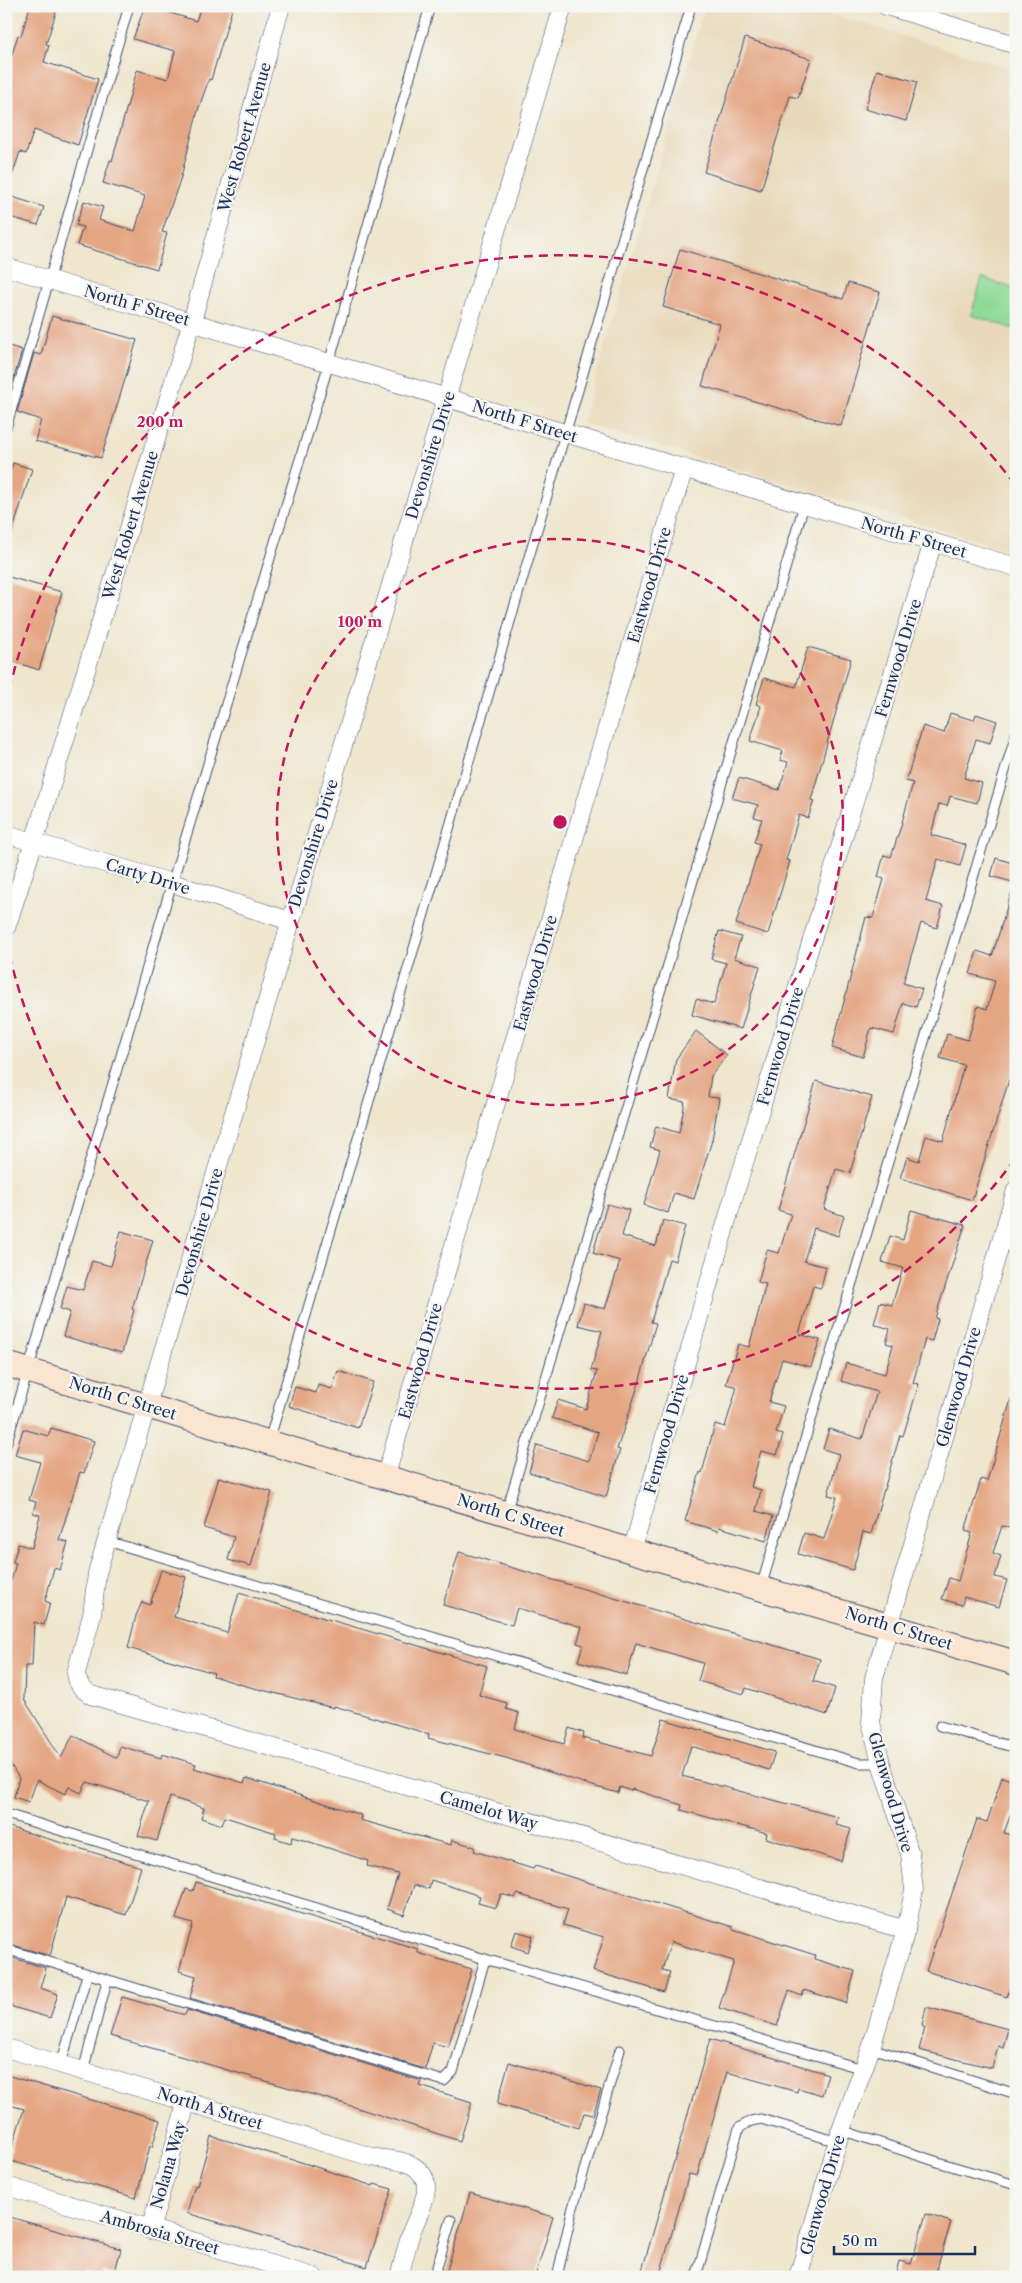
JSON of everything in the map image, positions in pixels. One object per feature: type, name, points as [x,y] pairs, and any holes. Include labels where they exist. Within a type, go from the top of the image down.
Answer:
[{"type":"street","name":"West Robert Avenue","points":[[6,928],[34,842],[192,321],[281,6]]},
{"type":"street","name":"Devonshire Drive","points":[[77,1682],[76,1673],[92,1615],[97,1573],[148,1406],[290,921],[448,398],[563,6]]},
{"type":"street","points":[[886,6],[1016,45]]},
{"type":"street","name":"North F Street","points":[[6,267],[1016,567]]},
{"type":"street","name":"Eastwood Drive","points":[[386,1478],[684,468]]},
{"type":"street","name":"Fernwood Drive","points":[[632,1551],[731,1206],[933,542]]},
{"type":"street","name":"Carty Drive","points":[[6,834],[172,883],[290,921]]},
{"type":"street","name":"Glenwood Drive","points":[[798,2277],[840,2136],[871,2048],[906,1930],[914,1890],[910,1854],[881,1762],[871,1722],[874,1678],[1016,1190]]},
{"type":"street","name":"North C Street","points":[[17,1367],[632,1551],[1016,1663]]},
{"type":"street","name":"Camelot Way","points":[[77,1682],[83,1691],[91,1695],[906,1930]]},
{"type":"street","name":"North A Street","points":[[6,2048],[386,2161],[402,2162],[414,2166],[422,2174],[426,2183],[425,2197],[422,2211],[410,2233],[399,2277]]},
{"type":"street","name":"Nolana Way","points":[[150,2230],[187,2101]]},
{"type":"street","name":"Ambrosia Street","points":[[6,2186],[314,2277]]},
{"type":"lane","points":[[6,428],[129,6]]},
{"type":"lane","points":[[6,1445],[17,1367],[172,883],[329,363],[430,6]]},
{"type":"lane","points":[[269,1443],[691,6]]},
{"type":"lane","points":[[506,1513],[804,505]]},
{"type":"lane","points":[[760,1587],[1016,734]]},
{"type":"lane","points":[[107,1540],[859,1763],[881,1762]]},
{"type":"lane","points":[[940,1726],[1016,1748]]},
{"type":"lane","points":[[6,1814],[486,1960],[863,2068]]},
{"type":"lane","points":[[6,1949],[444,2081],[453,2072],[486,1960]]},
{"type":"lane","points":[[61,2064],[86,1974]]},
{"type":"lane","points":[[82,2070],[107,1981]]},
{"type":"lane","points":[[871,2048],[1016,2094]]},
{"type":"lane","points":[[557,2277],[572,2210],[620,2050]]},
{"type":"lane","points":[[696,2277],[739,2128],[751,2121],[761,2119],[840,2136],[1016,2184]]},
{"type":"lane","points":[[434,2277],[451,2220]]},
{"type":"shaded area","points":[[705,6],[804,6],[1016,70],[1016,552],[582,423]]},
{"type":"green space","points":[[982,278],[1016,289],[1014,329],[971,315]]},
{"type":"building","points":[[30,6],[58,6],[46,44],[49,45],[44,62],[98,79],[78,145],[34,130],[26,154],[20,152],[9,185],[6,184],[6,73],[18,35],[21,36]]},
{"type":"building","points":[[145,6],[166,6],[164,11],[196,21],[201,6],[233,6],[211,80],[209,79],[198,110],[181,177],[162,232],[167,233],[157,269],[77,245],[83,227],[76,225],[84,201],[103,207],[99,220],[135,231],[145,196],[103,183],[110,160],[112,161],[137,70],[168,79],[175,51],[133,39]]},
{"type":"building","points":[[745,38],[811,59],[798,98],[790,96],[761,190],[704,172]]},
{"type":"building","points":[[877,70],[917,82],[906,121],[865,109]]},
{"type":"building","points":[[6,195],[44,207],[38,225],[6,216]]},
{"type":"building","points":[[680,249],[843,299],[848,283],[880,292],[841,426],[702,386],[720,324],[663,307]]},
{"type":"building","points":[[52,316],[137,340],[101,458],[35,441],[41,420],[17,412],[34,353],[41,355]]},
{"type":"building","points":[[6,345],[22,350],[6,405]]},
{"type":"building","points":[[13,463],[32,469],[10,539],[6,538],[6,484]]},
{"type":"building","points":[[9,577],[62,592],[39,670],[6,659],[6,588]]},
{"type":"building","points":[[808,647],[851,659],[811,800],[814,801],[808,818],[799,815],[786,860],[790,861],[768,934],[736,924],[760,844],[754,842],[762,819],[754,817],[758,805],[732,798],[739,778],[779,790],[788,762],[780,760],[783,751],[750,741],[761,706],[756,704],[764,678],[796,687]]},
{"type":"building","points":[[950,713],[974,720],[976,714],[997,721],[990,743],[976,739],[964,778],[982,783],[977,803],[950,796],[947,806],[939,804],[931,835],[966,845],[960,866],[938,859],[926,901],[943,906],[937,928],[921,923],[903,983],[922,989],[916,1007],[903,1003],[894,1034],[871,1028],[863,1057],[832,1048],[866,917],[873,918],[884,879],[878,877],[884,855],[891,857],[901,826],[913,783],[906,781],[923,726],[944,733]]},
{"type":"building","points":[[996,858],[1016,864],[1016,883],[991,876]]},
{"type":"building","points":[[1012,891],[1016,891],[1016,1057],[972,1200],[900,1178],[907,1157],[919,1161],[926,1136],[943,1141],[964,1065],[940,1058],[947,1034],[968,1040],[978,1006],[987,1009],[995,981],[970,974],[977,951],[992,956]]},
{"type":"building","points":[[719,931],[741,937],[734,958],[760,966],[741,1029],[692,1015],[696,999],[714,1004],[726,963],[711,959]]},
{"type":"building","points":[[696,1031],[727,1055],[711,1076],[708,1097],[719,1098],[712,1140],[694,1199],[674,1193],[668,1213],[644,1205],[660,1150],[650,1147],[656,1126],[679,1133],[685,1102],[669,1099],[676,1059]]},
{"type":"building","points":[[816,1081],[872,1097],[850,1173],[836,1169],[824,1209],[844,1216],[838,1236],[814,1228],[804,1261],[826,1267],[821,1288],[813,1286],[799,1334],[820,1340],[811,1367],[782,1359],[769,1402],[784,1406],[776,1433],[783,1435],[777,1455],[761,1451],[751,1487],[761,1490],[756,1511],[773,1516],[766,1541],[719,1527],[718,1531],[685,1521],[700,1472],[702,1473],[715,1424],[725,1427],[737,1387],[726,1384],[738,1344],[749,1347],[766,1284],[758,1282],[767,1250],[779,1253],[791,1214],[778,1210]]},
{"type":"building","points":[[607,1204],[629,1210],[622,1236],[656,1246],[663,1220],[685,1226],[675,1261],[669,1259],[651,1322],[656,1323],[639,1383],[617,1449],[620,1450],[606,1497],[529,1472],[537,1445],[589,1461],[598,1432],[552,1418],[558,1400],[586,1409],[597,1371],[591,1370],[602,1331],[578,1325],[584,1303],[605,1309],[620,1261],[593,1253]]},
{"type":"building","points":[[911,1210],[965,1225],[935,1318],[938,1319],[932,1341],[925,1339],[913,1383],[919,1384],[903,1436],[900,1435],[871,1534],[863,1532],[853,1570],[798,1554],[804,1533],[824,1539],[837,1497],[828,1495],[839,1454],[823,1449],[829,1429],[862,1439],[877,1392],[841,1381],[846,1363],[885,1374],[893,1345],[886,1343],[890,1329],[874,1324],[880,1302],[892,1305],[903,1268],[882,1262],[890,1236],[903,1240]]},
{"type":"building","points":[[121,1231],[153,1240],[132,1309],[134,1310],[122,1353],[63,1336],[70,1312],[60,1309],[67,1286],[83,1290],[92,1261],[111,1266]]},
{"type":"building","points":[[338,1371],[373,1382],[358,1428],[289,1406],[295,1387],[316,1393],[318,1385],[332,1389]]},
{"type":"building","points":[[1012,1396],[1016,1397],[1016,1510],[1010,1528],[1002,1526],[993,1553],[1001,1556],[995,1577],[1007,1580],[999,1607],[964,1597],[962,1605],[942,1599],[949,1578],[958,1581],[972,1533],[965,1531],[981,1479],[987,1481]]},
{"type":"building","points":[[51,1428],[94,1441],[84,1473],[80,1472],[59,1540],[68,1542],[60,1570],[54,1568],[45,1601],[50,1603],[44,1625],[34,1622],[32,1666],[25,1666],[24,1699],[61,1758],[73,1735],[117,1758],[120,1746],[161,1758],[162,1754],[196,1764],[194,1768],[244,1783],[246,1778],[361,1815],[360,1820],[451,1845],[452,1840],[475,1847],[474,1851],[533,1869],[535,1866],[733,1927],[733,1929],[815,1955],[814,1959],[855,1971],[846,2003],[804,1990],[802,1996],[789,1991],[777,2026],[719,2008],[734,1961],[671,1942],[662,1970],[670,1972],[664,1992],[593,1971],[604,1937],[563,1925],[568,1909],[517,1894],[515,1898],[501,1894],[496,1908],[478,1903],[480,1896],[431,1880],[429,1889],[414,1885],[404,1915],[387,1909],[398,1874],[367,1866],[368,1861],[307,1841],[292,1837],[291,1843],[275,1838],[276,1833],[225,1817],[222,1825],[201,1818],[204,1808],[170,1797],[157,1841],[138,1836],[149,1801],[87,1782],[81,1793],[69,1787],[65,1794],[37,1780],[29,1802],[14,1797],[19,1778],[6,1757],[6,1597],[16,1563],[13,1562],[18,1544],[32,1548],[40,1515],[33,1513],[36,1502],[29,1500],[40,1462],[15,1455],[23,1429],[48,1436]]},
{"type":"building","points":[[219,1477],[272,1492],[251,1566],[228,1560],[234,1537],[204,1528]]},
{"type":"building","points":[[459,1552],[820,1659],[813,1681],[835,1688],[827,1715],[746,1688],[744,1694],[698,1681],[703,1663],[636,1643],[627,1675],[578,1661],[583,1645],[577,1643],[582,1627],[517,1608],[512,1625],[443,1605]]},
{"type":"building","points":[[161,1570],[186,1577],[174,1617],[227,1633],[239,1593],[487,1666],[479,1695],[507,1703],[506,1709],[519,1713],[515,1729],[564,1744],[569,1728],[584,1733],[583,1738],[651,1756],[663,1719],[775,1752],[769,1770],[691,1746],[682,1776],[838,1817],[836,1825],[851,1829],[841,1861],[766,1838],[767,1833],[681,1810],[682,1805],[632,1789],[631,1791],[620,1787],[618,1793],[596,1787],[506,1758],[428,1738],[429,1734],[334,1706],[334,1708],[246,1686],[213,1676],[214,1673],[128,1648],[136,1616],[142,1602],[150,1605]]},
{"type":"building","points":[[1002,1777],[1016,1782],[1016,1799],[1004,1833],[1016,1836],[1016,1971],[1007,1997],[926,1971],[977,1819],[987,1822]]},
{"type":"building","points":[[6,1826],[141,1867],[126,1915],[66,1897],[50,1956],[6,1943]]},
{"type":"building","points":[[196,1882],[418,1949],[418,1953],[472,1969],[448,2047],[433,2043],[425,2069],[190,1998],[196,1976],[179,1971],[193,1924],[176,1919],[186,1889],[193,1891]]},
{"type":"building","points":[[516,1931],[533,1936],[528,1952],[511,1946]]},
{"type":"building","points":[[6,1956],[46,1968],[40,1988],[58,1994],[50,2018],[6,2005]]},
{"type":"building","points":[[122,1997],[185,2015],[187,2010],[422,2081],[420,2086],[472,2102],[460,2141],[342,2103],[110,2036]]},
{"type":"building","points":[[926,2007],[1008,2029],[1003,2048],[998,2046],[992,2068],[919,2050],[925,2028],[922,2026]]},
{"type":"building","points":[[710,2039],[828,2074],[822,2095],[798,2088],[797,2092],[727,2072],[697,2176],[689,2174],[659,2277],[640,2277]]},
{"type":"building","points":[[509,2062],[601,2090],[593,2115],[584,2113],[579,2128],[497,2104]]},
{"type":"building","points":[[6,2075],[160,2120],[152,2147],[150,2146],[136,2198],[8,2160],[24,2109],[6,2104]]},
{"type":"building","points":[[211,2136],[304,2163],[373,2186],[374,2184],[392,2189],[367,2267],[187,2213],[195,2185],[197,2186]]},
{"type":"building","points":[[470,2193],[553,2217],[535,2277],[445,2277]]},
{"type":"building","points":[[926,2214],[951,2222],[936,2272],[939,2273],[939,2277],[895,2277],[899,2261],[911,2264]]},
{"type":"building","points":[[6,2216],[121,2249],[114,2275],[102,2271],[101,2276],[83,2271],[82,2277],[6,2277]]}]
